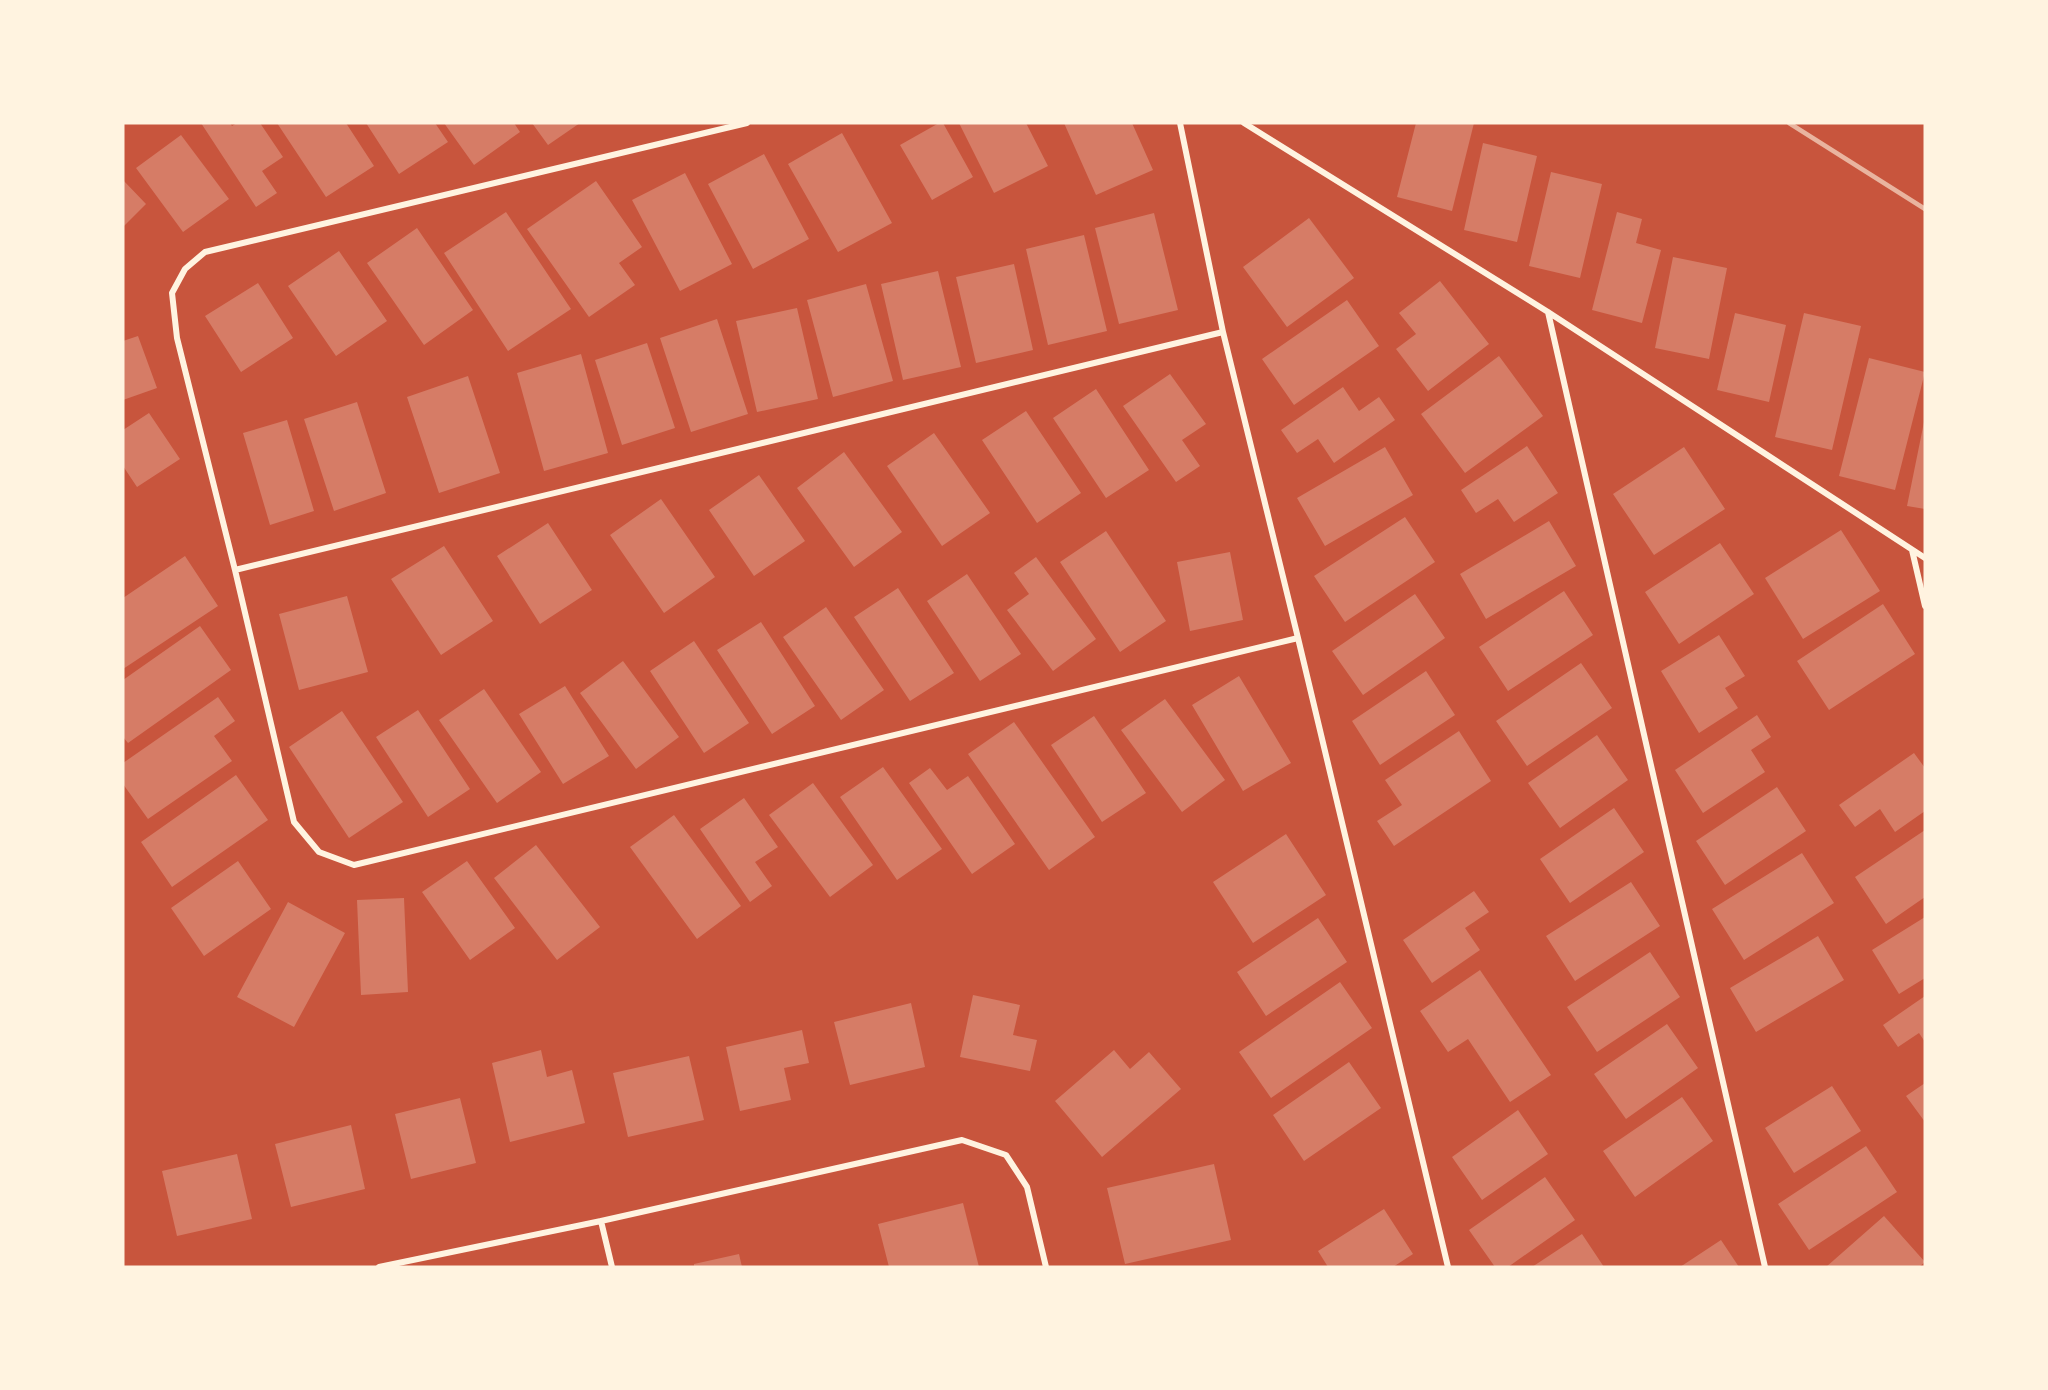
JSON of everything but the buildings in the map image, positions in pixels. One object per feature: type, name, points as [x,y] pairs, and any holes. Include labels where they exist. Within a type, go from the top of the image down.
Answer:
[{"type":"street","points":[[747,123],[205,252],[185,269],[172,293],[177,338],[235,570],[294,822],[319,852],[354,865],[1298,638]]},
{"type":"street","points":[[1180,123],[1223,332],[1448,1267]]},
{"type":"street","points":[[1244,123],[1548,312],[1925,558]]},
{"type":"street","points":[[1548,312],[1765,1267]]},
{"type":"street","points":[[235,570],[1223,332]]},
{"type":"street","points":[[1912,550],[1925,606]]},
{"type":"street","points":[[379,1267],[601,1221],[962,1140],[1006,1155],[1027,1187],[1046,1267]]},
{"type":"street","points":[[601,1221],[612,1267]]},
{"type":"railway","points":[[1789,123],[1925,209]]}]
